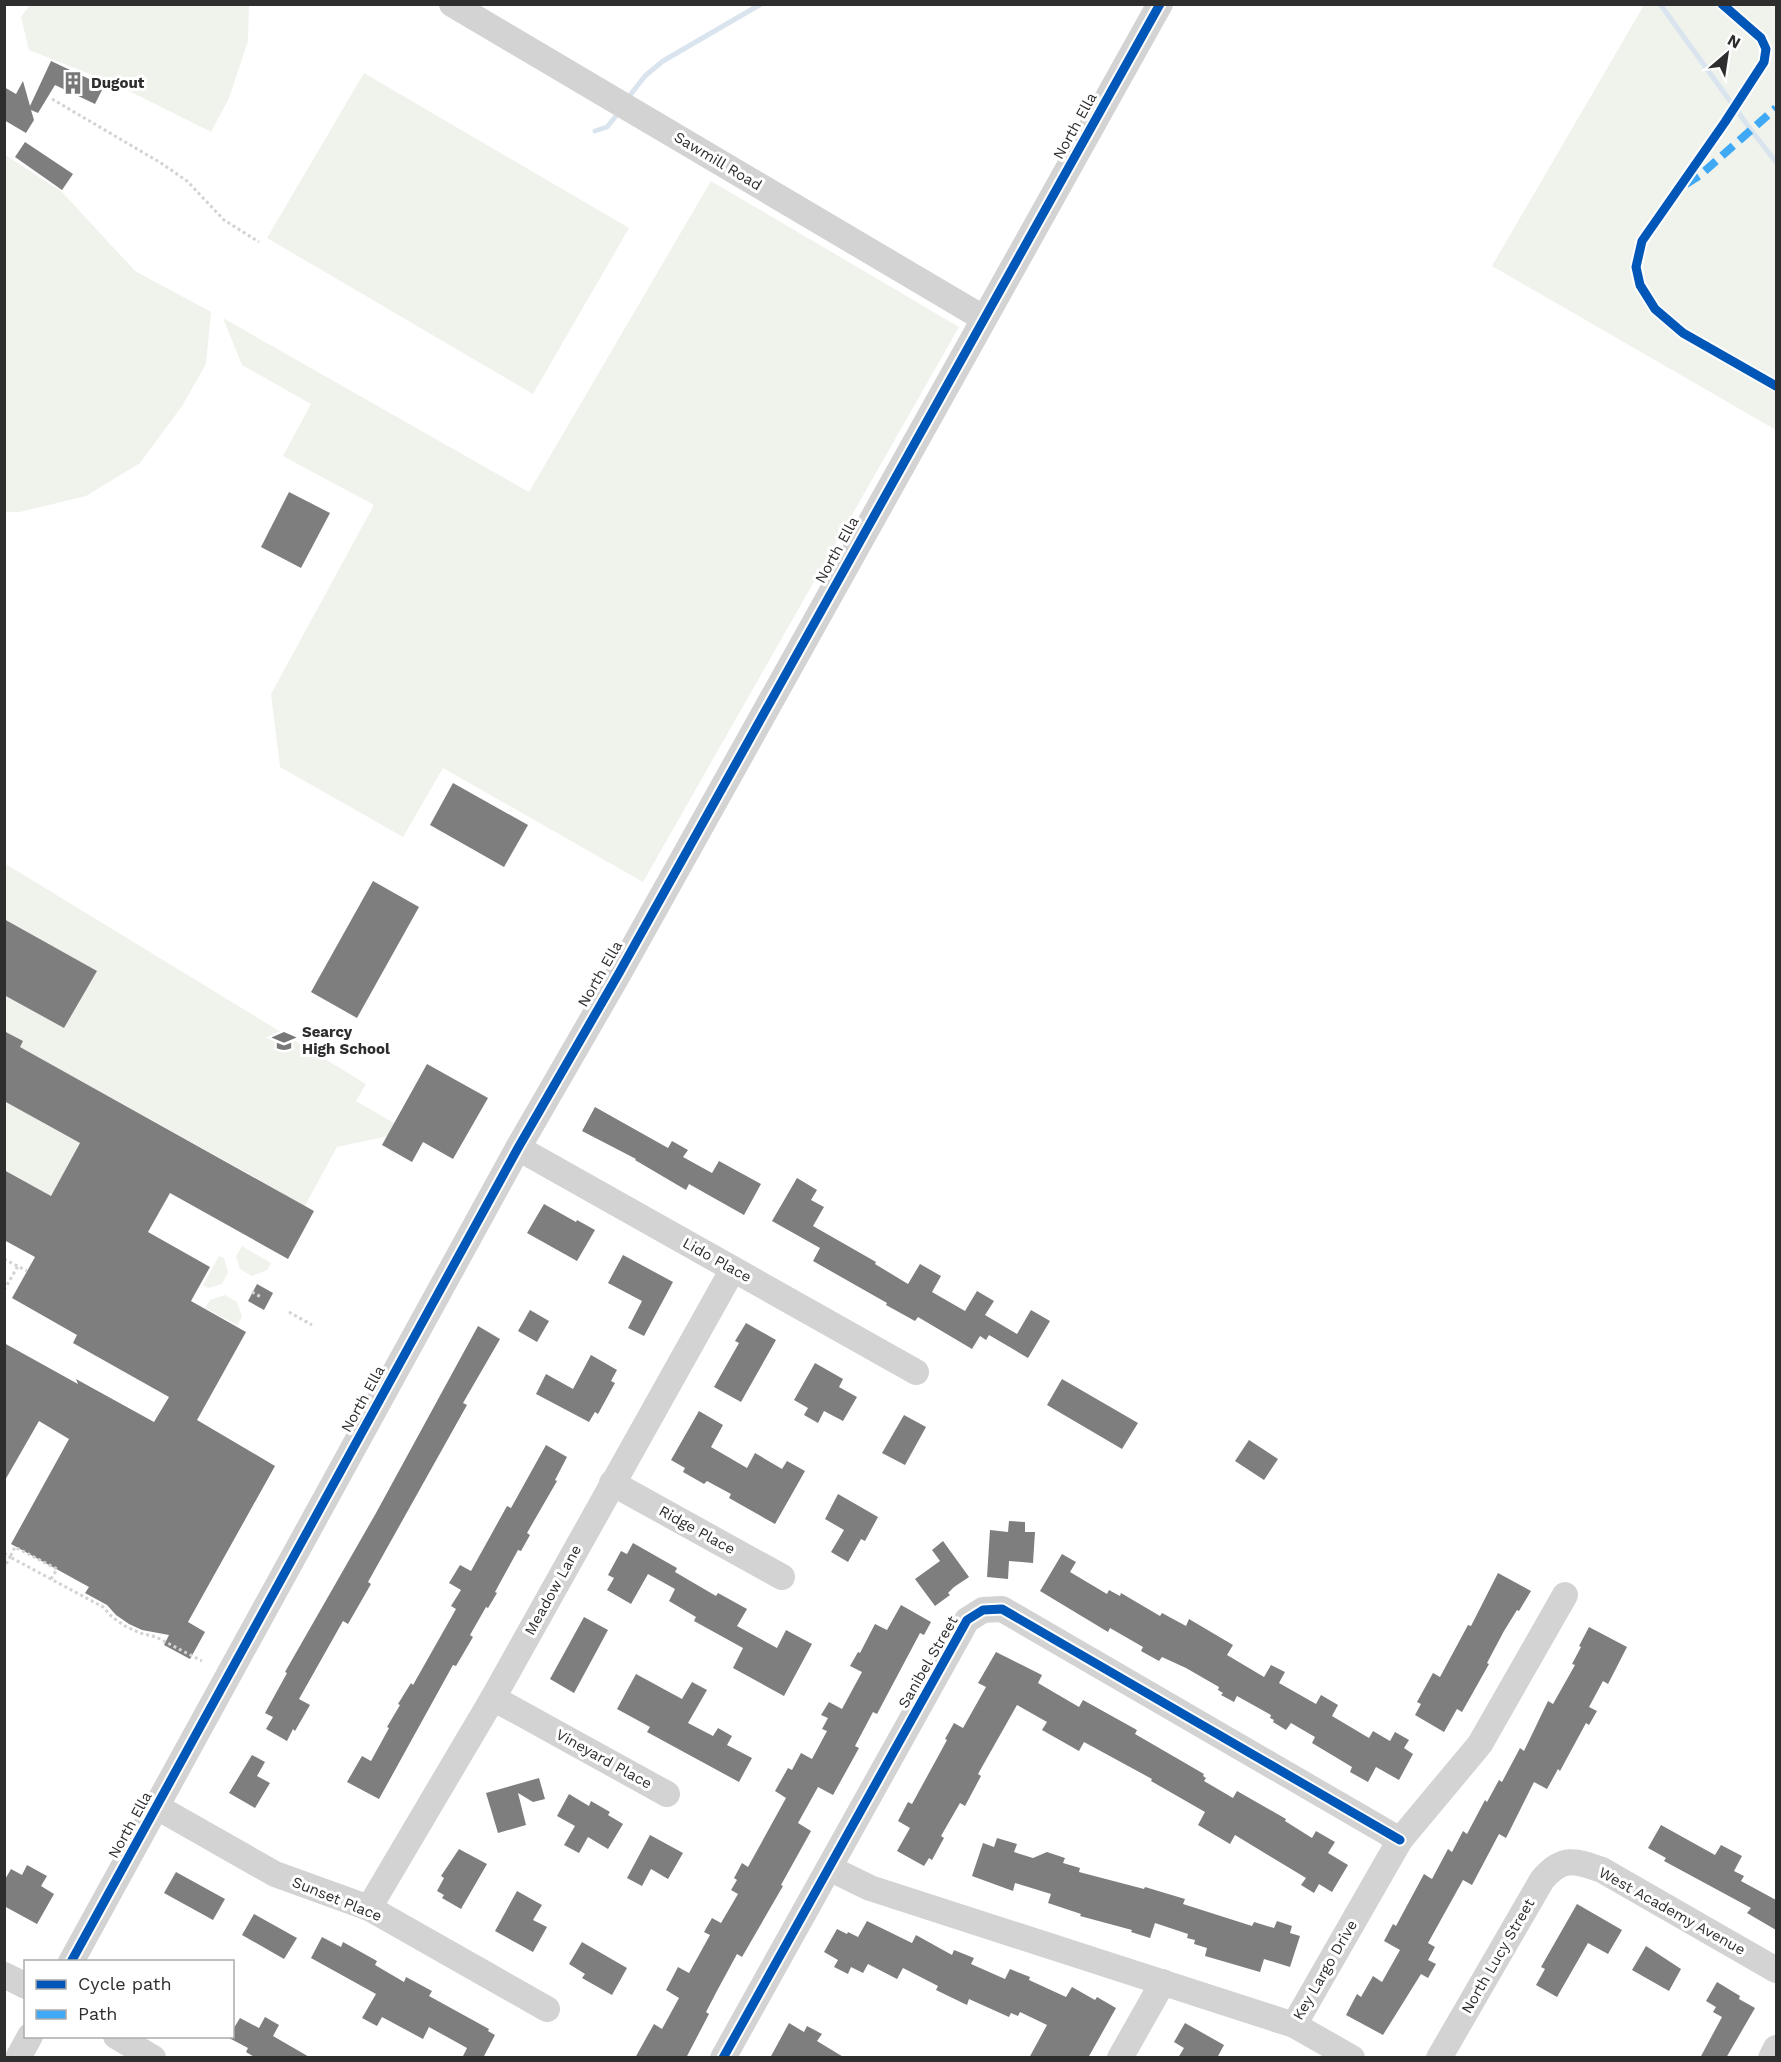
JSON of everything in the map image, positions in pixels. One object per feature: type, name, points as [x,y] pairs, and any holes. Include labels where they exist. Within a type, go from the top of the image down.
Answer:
[{"type":"street","name":"Sawmill Road","points":[[452,4],[983,318]]},
{"type":"street","name":"North Ella","points":[[73,1960],[518,1148],[1160,4]]},
{"type":"street","name":"Lido Place","points":[[518,1148],[916,1372]]},
{"type":"street","name":"Meadow Lane","points":[[369,1908],[463,1750],[733,1269]]},
{"type":"street","name":"Ridge Place","points":[[612,1483],[782,1577]]},
{"type":"street","name":"Key Largo Drive","points":[[829,1868],[870,1888],[1294,2025],[1400,1840],[1480,1744],[1565,1595]]},
{"type":"street","name":"Sanibel Street","points":[[723,2058],[967,1620],[983,1610],[1002,1609],[1400,1840]]},
{"type":"street","name":"Vineyard Place","points":[[492,1698],[668,1794]]},
{"type":"street","name":"Vineyard Place","points":[[463,1750],[500,1725],[518,1722],[540,1725]]},
{"type":"street","name":"Sunset Place","points":[[157,1807],[275,1874],[369,1908],[547,2009]]},
{"type":"street","name":"West Academy Avenue","points":[[1564,1862],[1583,1863],[1602,1870],[1776,1970]]},
{"type":"street","name":"North Lucy Street","points":[[1439,2058],[1542,1880],[1551,1869],[1564,1862]]},
{"type":"street","points":[[4,1975],[24,1985]]},
{"type":"street","points":[[1120,2058],[1163,1982]]},
{"type":"street","points":[[1294,2025],[1352,2058]]},
{"type":"street","points":[[18,2058],[29,2038]]},
{"type":"street","points":[[118,2038],[153,2058]]},
{"type":"street","points":[[1772,2058],[1776,2048]]},
{"type":"path","points":[[52,99],[161,162],[187,181],[224,220],[259,242]]},
{"type":"path","points":[[4,1259],[27,1271]]},
{"type":"path","points":[[4,1290],[18,1266]]},
{"type":"path","points":[[252,1292],[261,1297]]},
{"type":"path","points":[[289,1312],[312,1325]]},
{"type":"path","points":[[5,1566],[15,1546],[57,1569],[51,1579]]},
{"type":"path","points":[[4,1554],[103,1607],[125,1626],[156,1637],[202,1661]]},
{"type":"shaded area","points":[[30,5],[249,5],[248,41],[229,98],[211,132],[115,84],[29,50],[21,17]]},
{"type":"shaded area","points":[[1644,5],[1776,5],[1776,430],[1492,266]]},
{"type":"shaded area","points":[[364,73],[629,228],[533,394],[267,238]]},
{"type":"shaded area","points":[[4,154],[62,192],[135,271],[211,312],[206,364],[182,406],[140,463],[86,496],[20,512],[4,512]]},
{"type":"shaded area","points":[[711,181],[959,327],[643,882],[443,768],[403,837],[280,767],[271,694],[374,505],[283,456],[311,404],[242,365],[223,318],[529,492]]},
{"type":"shaded area","points":[[4,863],[366,1084],[356,1101],[413,1137],[388,1136],[337,1147],[295,1224],[281,1192],[20,1047],[23,1041],[5,1031],[5,995],[64,1028],[96,971],[5,919]]},
{"type":"shaded area","points":[[4,1101],[80,1143],[51,1196],[5,1170]]},
{"type":"shaded area","points":[[242,1246],[271,1263],[267,1270],[252,1276],[240,1269],[236,1256]]},
{"type":"shaded area","points":[[219,1256],[224,1258],[228,1272],[222,1284],[208,1288],[203,1285]]},
{"type":"shaded area","points":[[225,1295],[237,1302],[242,1317],[237,1325],[205,1308],[210,1300]]},
{"type":"building","points":[[51,61],[104,86],[95,104],[55,85],[38,113],[31,110],[34,120],[26,133],[4,120],[4,87],[16,94],[23,81],[30,106]]},
{"type":"building","points":[[25,142],[73,174],[62,190],[15,157]]},
{"type":"building","points":[[289,492],[330,513],[301,568],[261,547]]},
{"type":"building","points":[[453,783],[528,825],[504,867],[430,825]]},
{"type":"building","points":[[373,881],[419,907],[357,1018],[311,992]]},
{"type":"building","points":[[4,919],[97,971],[64,1028],[4,995]]},
{"type":"building","points":[[4,1031],[23,1041],[20,1047],[314,1211],[288,1259],[170,1193],[148,1232],[210,1267],[191,1301],[246,1332],[197,1420],[275,1466],[188,1622],[205,1632],[190,1659],[164,1645],[169,1635],[142,1630],[129,1624],[107,1605],[85,1593],[89,1587],[11,1544],[69,1439],[39,1421],[4,1482],[4,1343],[154,1422],[169,1397],[73,1343],[77,1335],[12,1298],[35,1257],[4,1240],[4,1170],[51,1196],[80,1143],[4,1101]]},
{"type":"building","points":[[427,1064],[488,1098],[453,1159],[423,1142],[412,1162],[382,1145]]},
{"type":"building","points":[[595,1107],[668,1148],[672,1141],[688,1150],[683,1157],[712,1173],[719,1161],[761,1184],[744,1215],[689,1184],[686,1190],[636,1159],[582,1131]]},
{"type":"building","points":[[797,1178],[817,1190],[811,1200],[824,1207],[813,1226],[876,1262],[875,1264],[908,1284],[920,1264],[941,1276],[932,1292],[965,1311],[977,1291],[994,1301],[985,1315],[1017,1334],[1031,1310],[1050,1321],[1028,1358],[989,1335],[986,1340],[980,1336],[972,1349],[918,1317],[915,1321],[886,1305],[887,1303],[813,1261],[820,1248],[772,1221]]},
{"type":"building","points":[[544,1204],[595,1230],[577,1261],[527,1233]]},
{"type":"building","points":[[623,1255],[673,1282],[644,1336],[628,1328],[642,1301],[608,1283]]},
{"type":"building","points":[[257,1284],[273,1293],[264,1310],[248,1301]]},
{"type":"building","points":[[530,1310],[549,1321],[537,1342],[518,1331]]},
{"type":"building","points":[[746,1323],[776,1340],[741,1402],[714,1387],[739,1343],[735,1341]]},
{"type":"building","points":[[478,1326],[500,1339],[463,1403],[467,1405],[368,1582],[371,1584],[348,1624],[343,1621],[299,1699],[310,1705],[287,1741],[266,1729],[273,1717],[265,1713],[287,1673],[285,1672],[376,1513]]},
{"type":"building","points":[[591,1355],[617,1370],[611,1381],[615,1383],[598,1414],[595,1412],[589,1422],[536,1394],[546,1374],[573,1389]]},
{"type":"building","points":[[815,1363],[843,1379],[839,1387],[857,1397],[843,1421],[824,1411],[818,1423],[804,1415],[808,1408],[794,1400]]},
{"type":"building","points":[[1062,1379],[1138,1423],[1122,1449],[1047,1405]]},
{"type":"building","points":[[699,1411],[723,1425],[711,1447],[747,1468],[755,1453],[782,1469],[787,1461],[805,1471],[775,1524],[729,1498],[731,1494],[707,1481],[704,1484],[683,1472],[685,1468],[671,1460]]},
{"type":"building","points":[[904,1415],[926,1427],[905,1465],[882,1453]]},
{"type":"building","points":[[1249,1440],[1278,1459],[1264,1480],[1235,1461]]},
{"type":"building","points":[[546,1445],[567,1457],[555,1480],[557,1481],[527,1533],[530,1535],[521,1551],[518,1550],[495,1592],[497,1593],[470,1635],[473,1637],[456,1666],[453,1665],[379,1799],[347,1782],[362,1756],[371,1761],[400,1705],[398,1704],[411,1683],[413,1685],[456,1609],[451,1606],[461,1590],[449,1583],[460,1565],[471,1571],[507,1506],[511,1508]]},
{"type":"building","points":[[838,1494],[878,1517],[865,1541],[861,1539],[848,1562],[831,1552],[844,1530],[825,1519]]},
{"type":"building","points":[[1009,1521],[1025,1522],[1025,1532],[1035,1532],[1033,1563],[1009,1561],[1008,1579],[987,1577],[990,1530],[1008,1532]]},
{"type":"building","points":[[943,1541],[969,1577],[954,1587],[948,1593],[950,1595],[935,1606],[915,1579],[940,1561],[932,1550]]},
{"type":"building","points":[[633,1543],[677,1568],[675,1572],[716,1596],[718,1593],[747,1609],[737,1626],[777,1648],[786,1630],[812,1644],[784,1696],[733,1668],[743,1648],[694,1621],[696,1617],[669,1601],[675,1589],[648,1574],[631,1604],[607,1590],[614,1578],[608,1575],[621,1551],[627,1554]]},
{"type":"building","points":[[1062,1554],[1076,1562],[1070,1572],[1107,1594],[1109,1590],[1120,1596],[1121,1593],[1160,1616],[1162,1613],[1186,1626],[1189,1619],[1233,1645],[1227,1655],[1264,1677],[1271,1665],[1285,1672],[1279,1683],[1316,1704],[1321,1695],[1338,1705],[1332,1716],[1369,1738],[1373,1731],[1390,1741],[1395,1732],[1409,1740],[1404,1748],[1413,1754],[1399,1780],[1376,1767],[1368,1782],[1350,1772],[1352,1767],[1312,1743],[1315,1737],[1291,1723],[1286,1730],[1273,1722],[1271,1715],[1237,1696],[1234,1702],[1221,1695],[1223,1693],[1218,1690],[1219,1687],[1186,1668],[1162,1657],[1159,1661],[1141,1651],[1143,1647],[1110,1628],[1108,1632],[1040,1591]]},
{"type":"building","points":[[1498,1573],[1531,1591],[1504,1631],[1487,1663],[1489,1664],[1462,1712],[1457,1709],[1444,1732],[1415,1715],[1421,1704],[1417,1702],[1433,1673],[1440,1677],[1468,1625],[1471,1626]]},
{"type":"building","points":[[901,1605],[931,1622],[924,1635],[920,1633],[877,1714],[873,1712],[855,1746],[859,1748],[833,1795],[818,1787],[798,1823],[811,1831],[781,1885],[783,1886],[742,1957],[737,1954],[706,2012],[709,2014],[686,2058],[635,2058],[654,2024],[662,2029],[679,1998],[666,1990],[678,1967],[689,1973],[710,1935],[704,1932],[712,1918],[721,1923],[738,1894],[731,1890],[737,1880],[734,1878],[742,1863],[748,1867],[786,1798],[775,1791],[788,1768],[792,1770],[801,1753],[812,1759],[827,1731],[822,1729],[828,1718],[821,1715],[829,1702],[842,1709],[862,1672],[850,1666],[858,1652],[860,1653],[875,1624],[887,1630]]},
{"type":"building","points":[[584,1617],[608,1630],[574,1693],[550,1679]]},
{"type":"building","points":[[1589,1627],[1627,1647],[1608,1684],[1603,1681],[1589,1707],[1597,1711],[1589,1725],[1586,1723],[1560,1771],[1558,1769],[1547,1789],[1534,1782],[1506,1838],[1499,1834],[1472,1885],[1463,1880],[1428,1943],[1435,1947],[1428,1960],[1436,1964],[1428,1978],[1421,1974],[1383,2035],[1346,2015],[1357,1994],[1361,1997],[1373,1976],[1382,1982],[1400,1950],[1384,1941],[1393,1924],[1396,1926],[1424,1874],[1432,1879],[1448,1849],[1452,1852],[1463,1831],[1467,1834],[1485,1800],[1487,1802],[1499,1780],[1502,1782],[1520,1748],[1524,1751],[1548,1701],[1553,1704],[1575,1665],[1572,1664]]},
{"type":"building","points":[[996,1652],[1042,1675],[1038,1683],[1079,1707],[1083,1700],[1137,1730],[1135,1734],[1204,1774],[1206,1778],[1204,1781],[1233,1798],[1237,1791],[1286,1819],[1285,1821],[1312,1838],[1316,1831],[1335,1842],[1328,1853],[1348,1865],[1332,1892],[1319,1884],[1314,1893],[1301,1885],[1306,1878],[1235,1835],[1230,1844],[1198,1825],[1205,1812],[1151,1781],[1152,1779],[1084,1742],[1079,1751],[1042,1730],[1047,1722],[1017,1705],[978,1774],[981,1776],[965,1806],[960,1803],[941,1836],[944,1838],[932,1860],[929,1858],[924,1866],[897,1851],[910,1828],[898,1821],[908,1802],[912,1804],[954,1723],[963,1728],[986,1687],[978,1683]]},
{"type":"building","points":[[636,1674],[682,1699],[692,1682],[707,1690],[688,1723],[713,1736],[718,1728],[732,1736],[727,1745],[752,1758],[739,1782],[647,1732],[650,1727],[617,1709]]},
{"type":"building","points":[[252,1755],[265,1762],[257,1776],[270,1783],[255,1808],[229,1793]]},
{"type":"building","points":[[539,1778],[545,1799],[533,1802],[518,1793],[526,1825],[498,1833],[486,1793]]},
{"type":"building","points":[[569,1794],[589,1806],[591,1801],[610,1812],[608,1815],[623,1824],[608,1849],[588,1837],[579,1853],[564,1845],[575,1826],[557,1816]]},
{"type":"building","points":[[1661,1825],[1715,1855],[1721,1845],[1742,1856],[1734,1871],[1744,1876],[1741,1881],[1776,1900],[1776,1930],[1747,1913],[1751,1908],[1664,1861],[1666,1858],[1648,1848]]},
{"type":"building","points":[[650,1835],[683,1853],[668,1879],[651,1869],[642,1886],[627,1878]]},
{"type":"building","points":[[997,1838],[1017,1844],[1014,1852],[1033,1858],[1047,1852],[1065,1858],[1063,1863],[1080,1868],[1079,1872],[1185,1899],[1183,1904],[1252,1926],[1254,1922],[1274,1928],[1277,1921],[1292,1926],[1290,1933],[1300,1936],[1290,1967],[1264,1959],[1260,1972],[1205,1956],[1207,1948],[1194,1944],[1195,1940],[1187,1938],[1188,1934],[1155,1923],[1150,1938],[1131,1932],[1132,1930],[1080,1916],[1081,1914],[1048,1903],[1051,1894],[1015,1883],[1013,1891],[972,1876],[983,1843],[994,1847]]},
{"type":"building","points":[[459,1849],[487,1864],[461,1909],[442,1898],[444,1895],[437,1891],[444,1878],[441,1876]]},
{"type":"building","points":[[27,1865],[47,1876],[41,1886],[54,1894],[37,1924],[4,1906],[4,1881],[11,1869],[22,1875]]},
{"type":"building","points":[[176,1872],[225,1899],[213,1920],[164,1893]]},
{"type":"building","points":[[517,1891],[542,1905],[533,1920],[547,1927],[533,1952],[495,1931]]},
{"type":"building","points":[[1577,1904],[1622,1930],[1608,1954],[1588,1943],[1557,1997],[1536,1985],[1545,1969],[1541,1967]]},
{"type":"building","points":[[254,1914],[297,1938],[284,1959],[242,1935]]},
{"type":"building","points":[[867,1921],[912,1943],[916,1935],[952,1955],[954,1950],[974,1958],[971,1964],[1005,1979],[1010,1969],[1066,1997],[1072,1987],[1095,2000],[1097,1997],[1116,2008],[1088,2058],[1029,2058],[1047,2025],[1020,2012],[1018,2016],[1011,2013],[1009,2017],[969,1999],[967,2005],[936,1990],[938,1986],[903,1968],[897,1979],[868,1964],[863,1973],[851,1967],[848,1974],[834,1967],[838,1960],[824,1952],[837,1929],[858,1937]]},
{"type":"building","points":[[322,1937],[341,1947],[343,1942],[377,1961],[375,1965],[404,1982],[406,1977],[432,1991],[429,1996],[489,2029],[488,2031],[495,2035],[483,2058],[462,2058],[467,2048],[429,2027],[423,2039],[382,2017],[377,2026],[362,2018],[376,1994],[311,1958]]},
{"type":"building","points":[[582,1942],[627,1968],[612,1995],[582,1978],[585,1974],[569,1964]]},
{"type":"building","points":[[1646,1946],[1681,1969],[1669,1991],[1632,1970]]},
{"type":"building","points":[[1717,1982],[1755,2008],[1726,2058],[1700,2058],[1722,2017],[1713,2012],[1716,2007],[1706,2001]]},
{"type":"building","points":[[265,2017],[279,2025],[273,2036],[311,2058],[256,2058],[246,2052],[248,2048],[229,2038],[234,2038],[234,2028],[240,2018],[259,2028]]},
{"type":"building","points":[[789,2023],[804,2032],[807,2026],[822,2034],[817,2041],[845,2058],[770,2058]]},
{"type":"building","points":[[1185,2023],[1224,2045],[1217,2058],[1178,2058],[1184,2048],[1174,2042]]},
{"type":"waterway","points":[[631,94],[645,76],[663,61],[761,4]]},
{"type":"waterway","points":[[1660,4],[1776,162]]},
{"type":"waterway","points":[[595,131],[607,127],[616,116]]},
{"type":"marked path","points":[[1686,184],[1699,176],[1776,108]]},
{"type":"cycle path","points":[[72,1960],[518,1148],[619,973],[1160,4]]},
{"type":"cycle path","points":[[1722,4],[1761,38],[1766,49],[1764,62],[1642,241],[1636,267],[1640,285],[1655,309],[1683,333],[1776,386]]},
{"type":"cycle path","points":[[723,2058],[967,1620],[983,1610],[1002,1609],[1400,1840]]},
{"type":"place","name":"Dugout","points":[[73,83]]},
{"type":"place","name":"Searcy High School","points":[[284,1041]]}]
